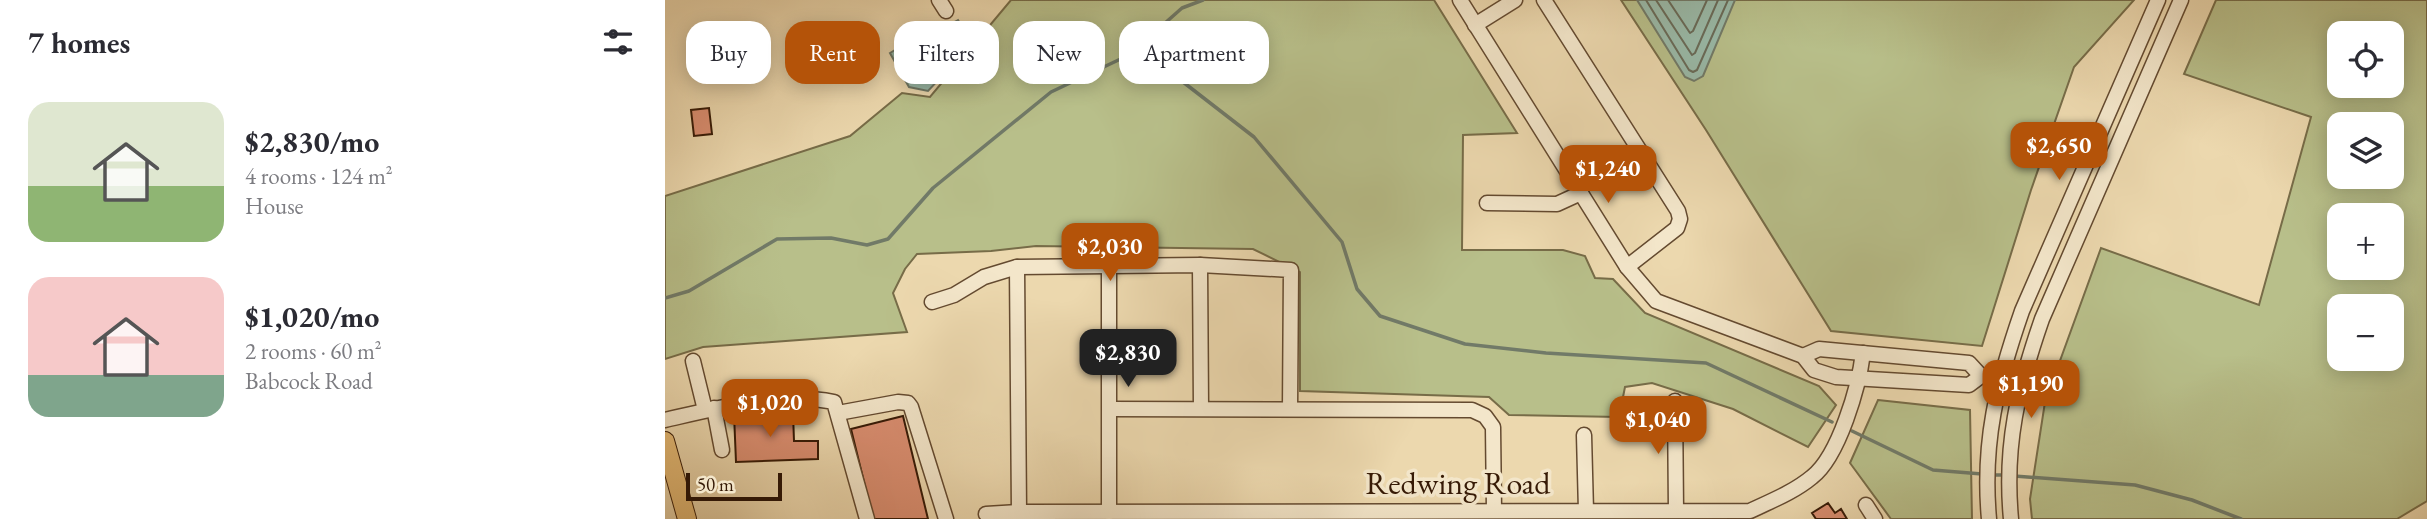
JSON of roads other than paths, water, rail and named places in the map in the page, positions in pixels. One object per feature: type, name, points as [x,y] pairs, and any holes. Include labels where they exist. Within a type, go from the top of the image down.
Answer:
[{"type":"main road","points":[[665,441],[687,519]]},
{"type":"street","points":[[1460,0],[1627,267],[1656,300],[1803,356],[1814,370],[1836,377],[1969,385],[1981,376],[2022,380]]},
{"type":"street","points":[[1475,25],[1515,0]]},
{"type":"street","points":[[1545,0],[1678,211],[1680,219],[1677,228],[1627,267]]},
{"type":"street","points":[[1989,519],[1988,451],[2000,377],[2022,311],[2158,0]]},
{"type":"street","points":[[2011,519],[2009,453],[2022,380],[2042,319],[2181,0]]},
{"type":"street","points":[[1487,203],[1557,204],[1581,193]]},
{"type":"street","points":[[1200,265],[1201,408]]},
{"type":"street","points":[[932,302],[954,295],[984,277],[1017,267],[1200,265],[1291,270],[1290,409]]},
{"type":"street","points":[[1109,266],[1109,512]]},
{"type":"street","points":[[1017,267],[1019,512]]},
{"type":"street","points":[[1803,356],[1819,349],[1969,363],[1981,376]]},
{"type":"street","name":"Redwing Road","points":[[986,514],[1750,511],[1794,490],[1815,476],[1831,456],[1860,380],[1863,354]]},
{"type":"street","points":[[694,361],[722,450]]},
{"type":"street","points":[[665,420],[709,409],[793,399],[831,401],[836,405],[867,519]]},
{"type":"street","points":[[1675,401],[1676,511]]},
{"type":"street","points":[[838,413],[898,402],[908,403],[946,519]]},
{"type":"street","points":[[1110,409],[1472,410],[1485,416],[1493,427],[1494,511]]},
{"type":"street","points":[[1584,435],[1586,511]]},
{"type":"street","points":[[1866,505],[1875,519]]},
{"type":"water","points":[[1637,0],[1735,0],[1703,76],[1694,81],[1685,77]]},
{"type":"water","points":[[907,84],[935,84],[928,91],[909,87]]},
{"type":"waterway","points":[[665,298],[689,291],[777,239],[831,238],[867,245],[888,239],[933,188],[1051,92],[1129,55],[1182,8],[1203,0]]},
{"type":"waterway","points":[[1186,84],[1254,137],[1342,242],[1357,289],[1380,316],[1465,344],[1546,353],[1706,363],[1832,422]]},
{"type":"waterway","points":[[1852,431],[1933,470],[1982,474]]},
{"type":"waterway","points":[[1990,475],[2007,475]]},
{"type":"waterway","points":[[2014,476],[2135,485],[2192,500],[2241,519]]}]
